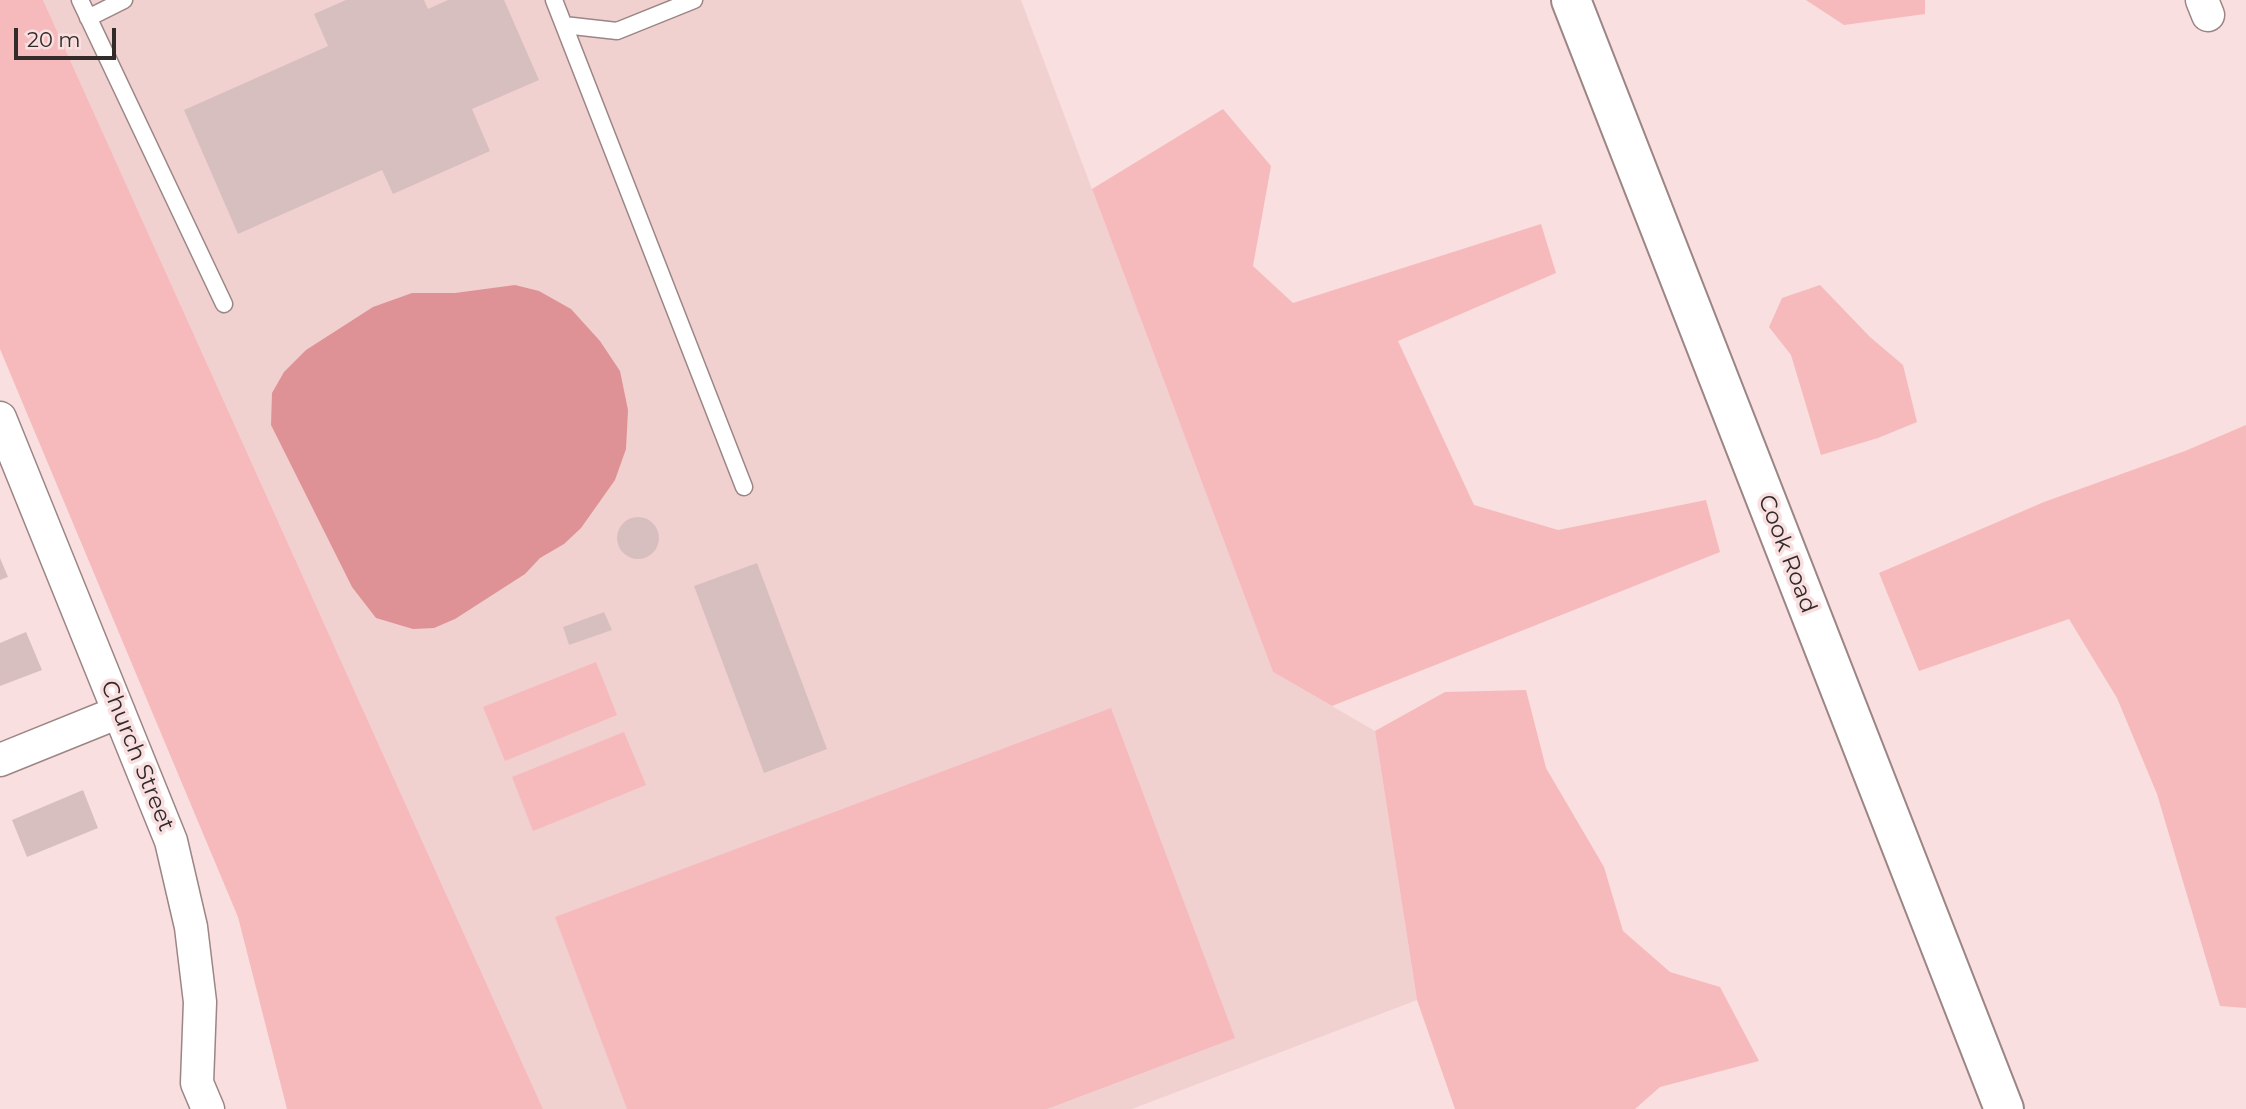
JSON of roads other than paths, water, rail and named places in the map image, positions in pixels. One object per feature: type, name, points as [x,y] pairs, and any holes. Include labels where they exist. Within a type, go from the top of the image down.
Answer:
[{"type":"street","name":"Cook Road","points":[[1571,0],[2004,1109]]},
{"type":"street","name":"Church Street","points":[[0,418],[171,841],[191,927],[200,1002],[197,1083],[208,1109]]},
{"type":"street","points":[[0,760],[119,712]]},
{"type":"lane","points":[[80,0],[224,304]]},
{"type":"lane","points":[[88,18],[124,0]]},
{"type":"lane","points":[[554,0],[744,487]]},
{"type":"lane","points":[[564,25],[617,31],[694,0]]}]
